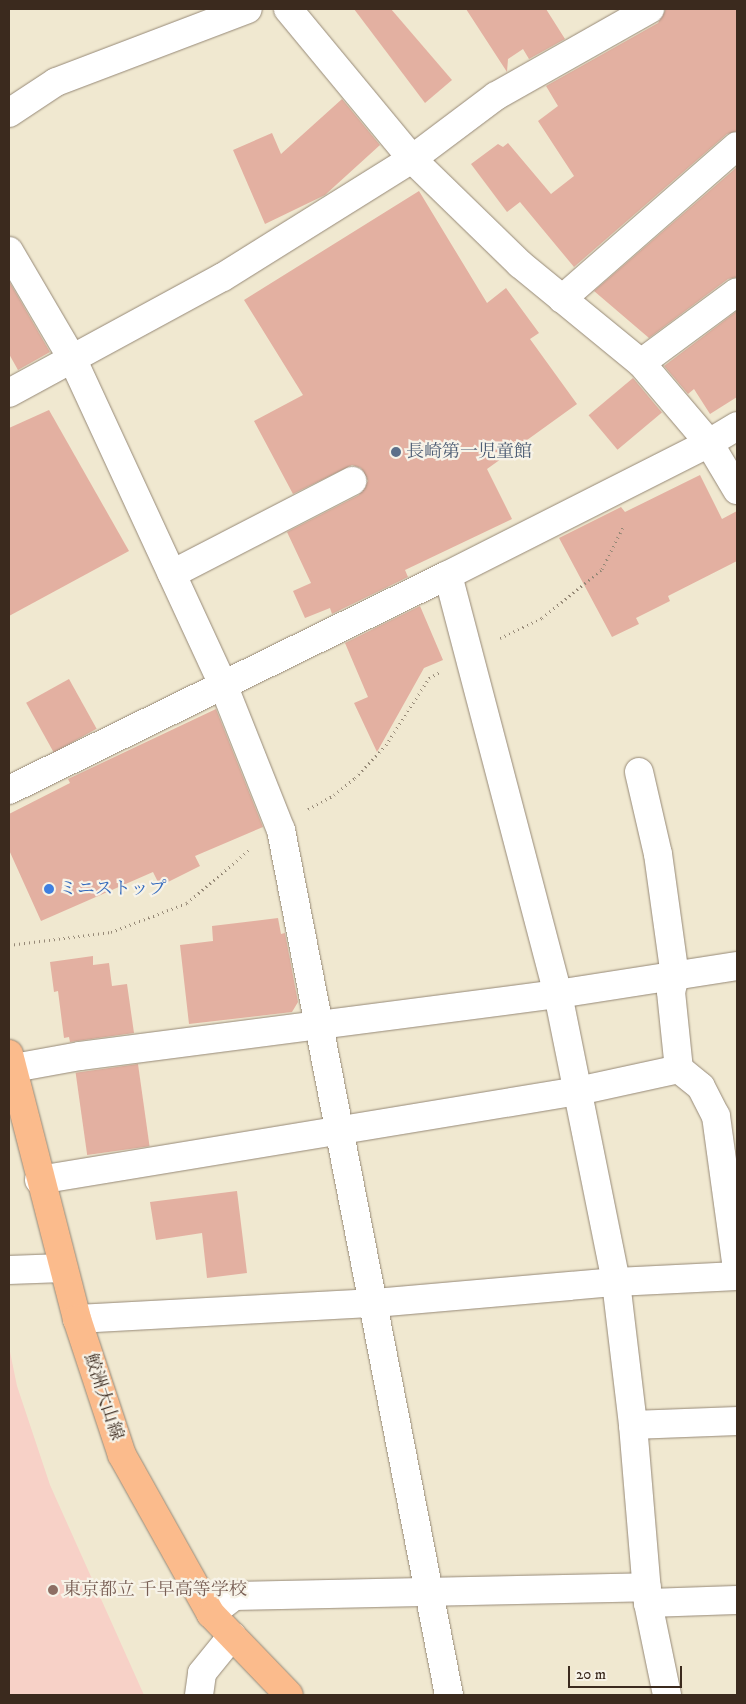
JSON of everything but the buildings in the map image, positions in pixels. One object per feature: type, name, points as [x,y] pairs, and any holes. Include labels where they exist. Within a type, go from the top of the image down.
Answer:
[{"type":"main road","name":"鮫洲大山線","points":[[11,1061],[39,1180],[77,1319],[122,1455],[212,1614],[289,1695]]},
{"type":"street","points":[[9,113],[56,82],[248,9]]},
{"type":"street","points":[[288,9],[412,159],[520,264],[641,363],[709,443],[737,490]]},
{"type":"street","points":[[9,393],[223,277],[412,159],[496,96],[650,9]]},
{"type":"street","points":[[562,299],[737,146]]},
{"type":"street","points":[[9,250],[73,360],[224,687],[281,830],[342,1130],[449,1695]]},
{"type":"street","points":[[641,363],[737,292]]},
{"type":"street","points":[[9,790],[224,687],[448,575],[709,443],[737,426]]},
{"type":"street","points":[[172,574],[352,481]]},
{"type":"street","points":[[448,575],[558,994],[616,1282],[633,1425],[648,1595],[666,1695]]},
{"type":"street","points":[[639,772],[658,854],[675,976],[671,992],[679,1069],[701,1087],[716,1116],[737,1268]]},
{"type":"street","points":[[11,1061],[80,1056],[558,994],[737,966]]},
{"type":"street","points":[[39,1180],[578,1091],[679,1069]]},
{"type":"street","points":[[9,1270],[63,1268]]},
{"type":"street","points":[[77,1319],[375,1303],[616,1282],[737,1276]]},
{"type":"street","points":[[633,1425],[737,1422]]},
{"type":"street","points":[[212,1614],[234,1596],[429,1593],[648,1595],[737,1600]]},
{"type":"street","points":[[199,1695],[202,1673],[232,1636]]},
{"type":"path","points":[[468,654],[542,618],[602,569],[628,517],[621,488]]},
{"type":"shaded area","name":"東京都立 千早高等学校","points":[[9,1347],[17,1386],[50,1485],[144,1695],[9,1695]]},
{"type":"place","name":"長崎第一児童館","points":[[396,452]]},
{"type":"place","name":"ミニストップ","points":[[49,889]]},
{"type":"place","name":"東京都立 千早高等学校","points":[[53,1590]]}]
